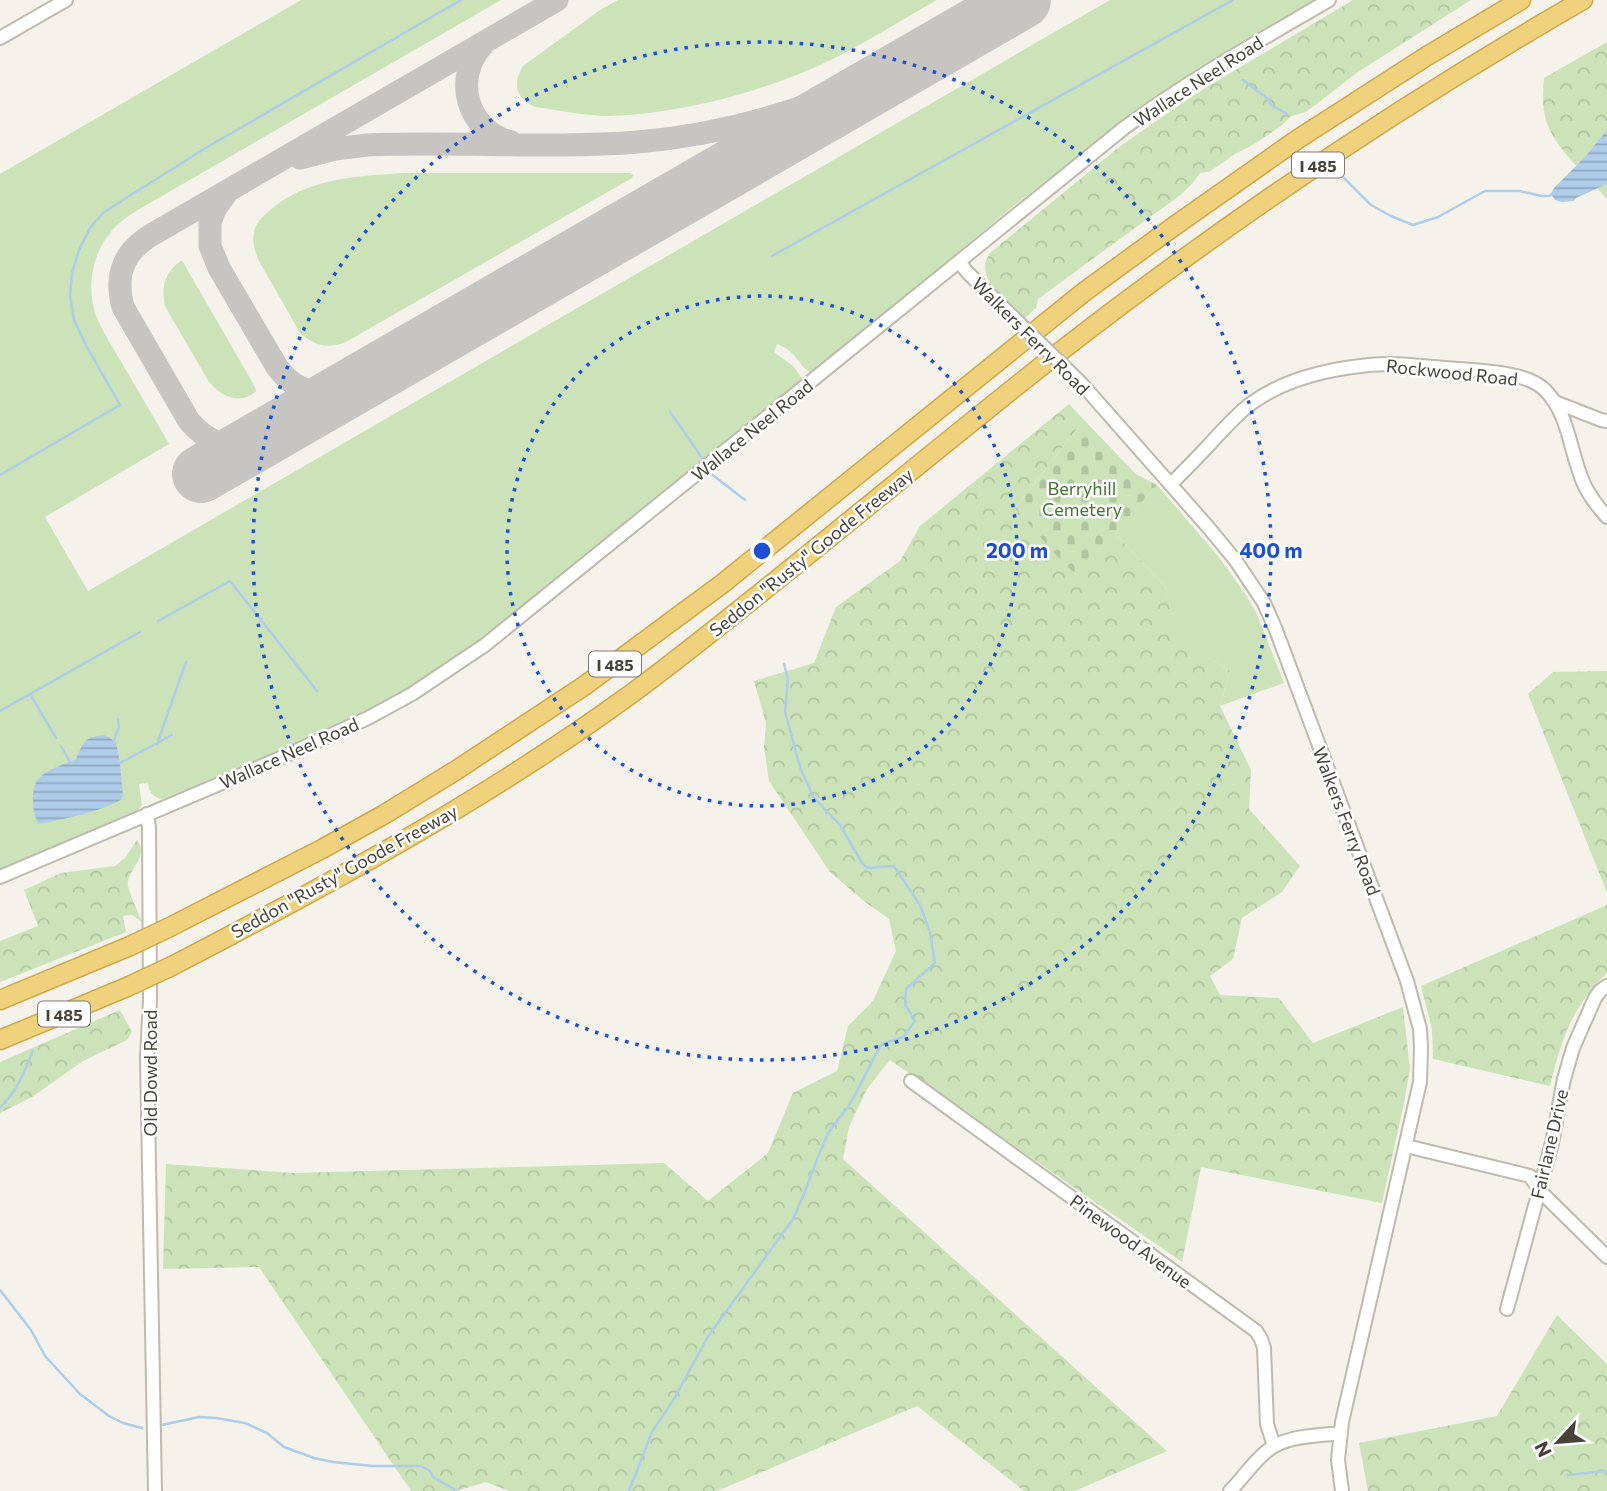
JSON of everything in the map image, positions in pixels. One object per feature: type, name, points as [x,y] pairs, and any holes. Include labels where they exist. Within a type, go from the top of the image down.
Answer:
[{"type":"highway","name":"Seddon \"Rusty\" Goode Freeway","points":[[0,1000],[170,927],[322,849],[465,765],[584,686],[723,584],[1096,284],[1298,139],[1427,56],[1521,0]]},
{"type":"highway","name":"Seddon \"Rusty\" Goode Freeway","points":[[0,1040],[172,966],[291,904],[401,842],[569,737],[671,663],[1048,361],[1202,246],[1318,164],[1494,52],[1583,0]]},
{"type":"street","points":[[0,38],[66,0]]},
{"type":"street","name":"Wallace Neel Road","points":[[147,814],[368,718],[463,661],[1124,128],[1193,80],[1329,0]]},
{"type":"street","name":"Walkers Ferry Road","points":[[959,262],[1081,383],[1236,561],[1264,603],[1407,981],[1421,1047],[1420,1082],[1340,1433],[1338,1460],[1342,1491]]},
{"type":"street","name":"Rockwood Road","points":[[1171,484],[1232,421],[1260,397],[1292,383],[1340,369],[1370,364],[1474,370],[1525,379],[1546,391],[1555,402],[1567,429],[1582,481],[1607,517]]},
{"type":"street","points":[[1555,402],[1607,421]]},
{"type":"street","points":[[0,877],[147,814]]},
{"type":"street","name":"Old Dowd Road","points":[[147,814],[150,987],[147,1058],[155,1491]]},
{"type":"street","name":"Fairlane Drive","points":[[1507,1309],[1552,1143],[1573,1048],[1595,998],[1607,986]]},
{"type":"street","name":"Pinewood Avenue","points":[[911,1081],[1256,1331],[1264,1349],[1267,1424],[1274,1446]]},
{"type":"street","points":[[1406,1146],[1526,1174],[1533,1178],[1538,1188],[1607,1256]]},
{"type":"street","points":[[1230,1491],[1265,1452],[1274,1446],[1289,1440],[1340,1433]]},
{"type":"green space","points":[[301,0],[501,0],[136,211],[104,241],[92,273],[92,296],[97,318],[169,444],[45,517],[88,591],[1110,0],[1318,0],[1198,70],[1119,124],[1016,204],[813,373],[804,368],[790,351],[777,344],[774,352],[793,366],[802,382],[476,645],[413,686],[317,736],[163,799],[152,794],[148,783],[139,784],[142,805],[138,810],[0,871],[0,174]]},
{"type":"green space","points":[[618,0],[937,0],[820,65],[771,84],[717,100],[662,111],[609,116],[535,107],[524,99],[517,85],[523,66]]},
{"type":"green space","points":[[1353,0],[1471,0],[1358,72],[1306,112],[1291,116],[1256,143],[1209,172],[1200,173],[1174,200],[1038,299],[1036,308],[1025,318],[995,289],[986,272],[990,253],[1119,147],[1197,93]]},
{"type":"green space","points":[[1607,42],[1607,199],[1554,138],[1545,116],[1543,97],[1544,78]]},
{"type":"green space","points":[[404,173],[633,175],[346,342],[327,346],[311,341],[300,333],[258,259],[253,239],[256,227],[269,211],[283,200],[316,185],[350,178]]},
{"type":"green space","points":[[181,261],[255,387],[256,391],[244,398],[225,395],[209,382],[166,308],[163,295],[165,282],[171,270]]},
{"type":"green space","points":[[1069,404],[1084,420],[1015,508],[1076,575],[1114,533],[1165,586],[1175,636],[1230,671],[1220,706],[1251,770],[1249,809],[1300,866],[1282,892],[1242,918],[1233,959],[1210,976],[1220,995],[1279,998],[1313,1043],[1403,1007],[1410,1068],[1382,1203],[1201,1167],[1182,1262],[890,1060],[867,1089],[849,1127],[843,1159],[1167,1451],[1075,1491],[1024,1491],[917,1406],[717,1491],[509,1491],[486,1482],[456,1491],[411,1491],[259,1267],[163,1269],[166,1164],[294,1173],[664,1163],[708,1201],[768,1153],[793,1093],[837,1071],[848,1026],[873,1001],[896,951],[889,919],[830,872],[769,781],[764,747],[766,723],[754,681],[814,663],[836,607],[900,561],[920,526]]},
{"type":"green space","name":"Berryhill Cemetery","points":[[1084,420],[1136,474],[1157,485],[1077,575],[1015,508]]},
{"type":"green space","points":[[1157,485],[1218,556],[1246,595],[1256,612],[1284,683],[1220,706],[1230,671],[1174,636],[1165,586],[1114,533]]},
{"type":"green space","points":[[1607,671],[1607,893],[1528,694],[1553,672]]},
{"type":"green space","points":[[137,840],[140,857],[129,876],[128,885],[142,922],[132,915],[123,916],[126,932],[0,982],[0,941],[38,926],[24,890],[61,873],[115,866],[125,858]]},
{"type":"green space","points":[[1607,905],[1607,973],[1576,1011],[1559,1053],[1550,1086],[1433,1059],[1432,1029],[1421,986]]},
{"type":"green space","points":[[120,1010],[132,1032],[127,1040],[83,1061],[32,1097],[0,1113],[0,1062]]},
{"type":"green space","points":[[1557,1315],[1607,1364],[1607,1491],[1368,1491],[1359,1443],[1497,1416]]},
{"type":"water","points":[[1607,130],[1607,184],[1574,201],[1555,200],[1551,194],[1554,188]]},
{"type":"water","points":[[105,735],[116,742],[123,798],[95,811],[38,824],[33,808],[33,792],[40,778],[52,769],[76,759],[88,739]]},
{"type":"waterway","points":[[0,475],[120,405],[74,320],[70,296],[72,273],[79,250],[90,228],[104,212],[204,149],[461,0]]},
{"type":"waterway","points":[[772,256],[1233,0]]},
{"type":"waterway","points":[[1243,80],[1268,99],[1271,105],[1287,114]]},
{"type":"waterway","points":[[1344,178],[1371,205],[1413,225],[1438,217],[1485,191],[1519,191],[1542,196],[1553,193]]},
{"type":"waterway","points":[[670,412],[703,459]]},
{"type":"waterway","points":[[710,473],[745,500]]},
{"type":"waterway","points":[[158,621],[230,581],[317,691]]},
{"type":"waterway","points":[[0,711],[140,632]]},
{"type":"waterway","points":[[157,744],[186,662]]},
{"type":"waterway","points":[[629,1491],[652,1432],[674,1399],[707,1338],[793,1219],[829,1133],[851,1102],[882,1044],[903,1037],[915,1021],[905,1004],[906,989],[935,963],[930,932],[920,905],[894,866],[867,868],[840,825],[814,798],[801,770],[785,712],[788,679],[784,664]]},
{"type":"waterway","points":[[30,694],[56,738]]},
{"type":"waterway","points":[[114,740],[119,727],[118,719]]},
{"type":"waterway","points":[[120,763],[172,735]]},
{"type":"waterway","points":[[61,746],[70,762]]},
{"type":"waterway","points":[[0,1108],[16,1088],[33,1051]]},
{"type":"waterway","points":[[0,1290],[31,1330],[45,1356],[80,1394],[109,1416],[142,1428]]},
{"type":"waterway","points":[[162,1425],[199,1417],[245,1423],[267,1433],[284,1447],[314,1458],[373,1466],[421,1466],[430,1471],[433,1477],[457,1491]]},
{"type":"waterway","points":[[1567,1475],[1607,1471]]},
{"type":"taxiway","points":[[261,440],[240,445],[222,444],[205,436],[189,421],[123,307],[120,284],[128,256],[153,234],[557,0]]},
{"type":"taxiway","points":[[483,45],[473,58],[468,73],[469,102],[484,127],[511,142]]},
{"type":"taxiway","points":[[300,158],[335,149],[367,145],[570,145],[673,138],[770,117],[833,97],[897,72]]},
{"type":"taxiway","points":[[228,191],[215,209],[210,222],[210,246],[219,268],[277,367],[296,385],[316,392],[338,389],[362,381]]},
{"type":"runway","points":[[201,474],[1022,0]]}]
